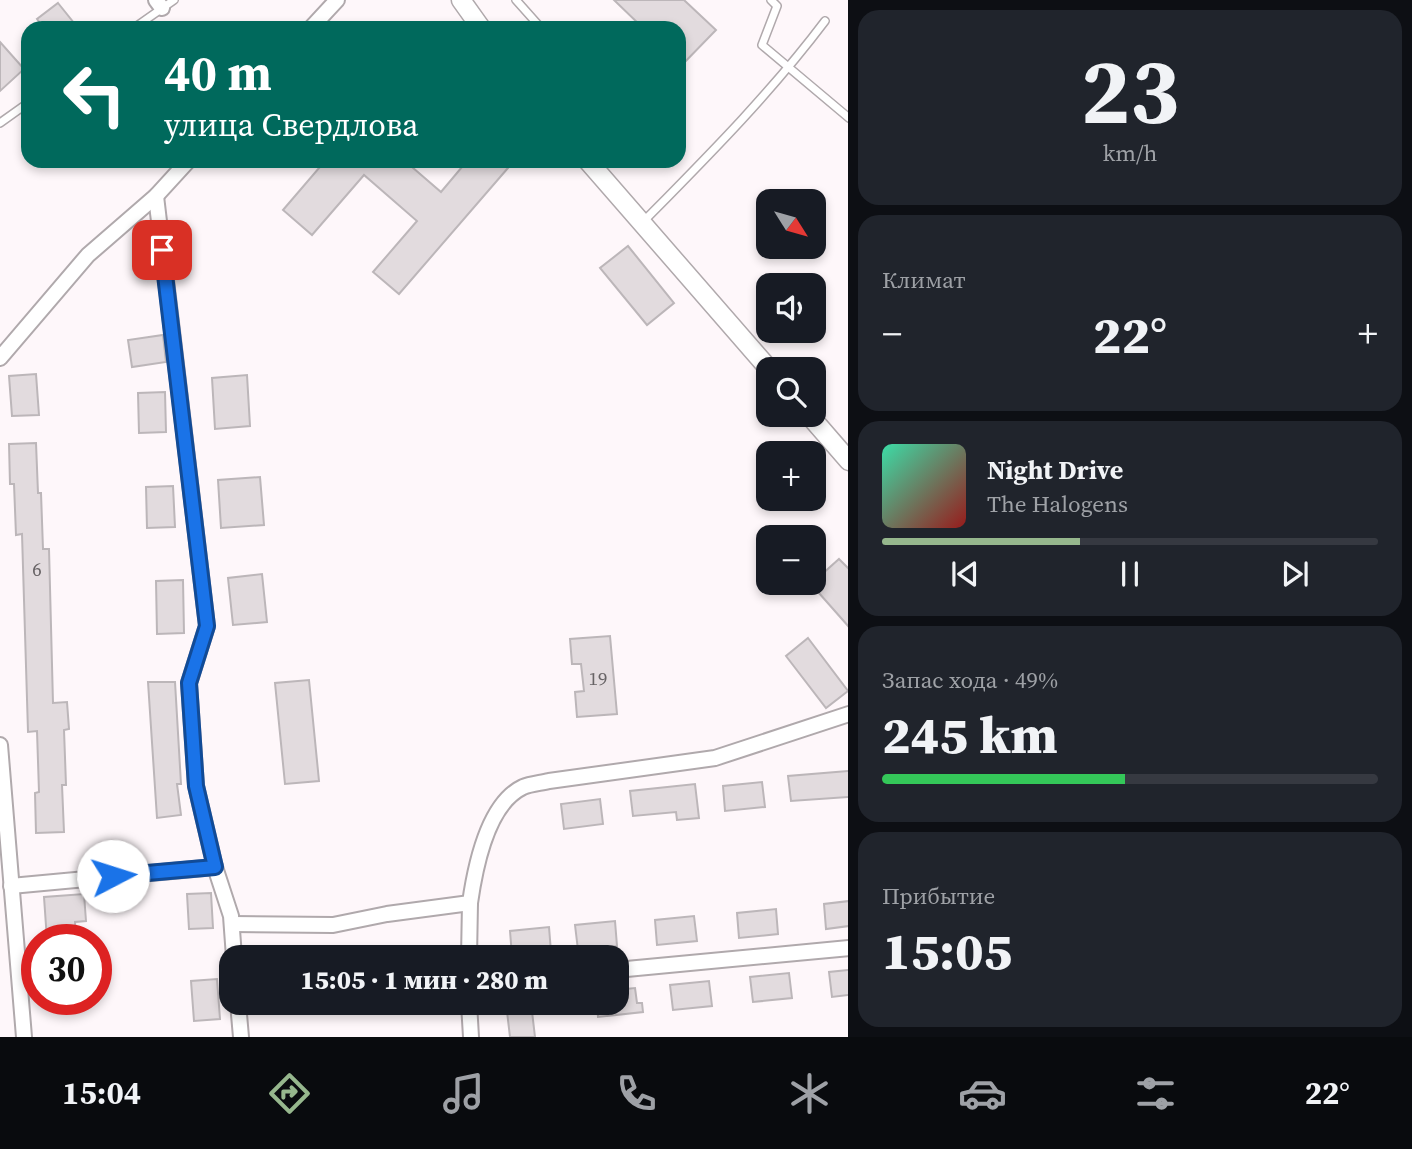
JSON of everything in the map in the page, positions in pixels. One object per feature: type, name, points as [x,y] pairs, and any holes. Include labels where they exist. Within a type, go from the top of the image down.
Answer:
[{"type":"street","points":[[318,21],[337,0]]},
{"type":"street","points":[[461,0],[476,21]]},
{"type":"street","points":[[0,358],[88,255],[156,196],[182,168]]},
{"type":"street","points":[[594,168],[759,357]]},
{"type":"street","points":[[156,196],[207,626],[189,683],[196,786],[232,924],[233,945]]},
{"type":"street","points":[[819,427],[848,460]]},
{"type":"street","points":[[469,945],[470,903],[474,877],[489,827],[502,804],[522,787],[715,758],[848,714]]},
{"type":"street","points":[[0,745],[24,1037]]},
{"type":"street","points":[[12,886],[215,867]]},
{"type":"street","points":[[232,924],[333,925],[387,914],[470,903]]},
{"type":"street","points":[[629,969],[848,948]]},
{"type":"street","points":[[239,1015],[241,1037]]},
{"type":"street","points":[[470,1015],[471,1037]]},
{"type":"lane","points":[[516,0],[535,21]]},
{"type":"lane","points":[[771,0],[777,6],[762,45],[848,117]]},
{"type":"lane","points":[[142,21],[164,3]]},
{"type":"lane","points":[[642,223],[790,68],[825,22]]},
{"type":"lane","points":[[0,123],[21,108]]},
{"type":"building","points":[[614,0],[684,0],[716,30],[686,61],[686,21],[636,21]]},
{"type":"building","points":[[58,3],[72,21],[39,21],[37,19]]},
{"type":"building","points":[[0,42],[21,66],[21,72],[0,91]]},
{"type":"building","points":[[319,168],[413,168],[441,192],[461,168],[508,168],[399,294],[373,272],[417,221],[364,175],[312,235],[283,210]]},
{"type":"building","points":[[628,246],[674,303],[647,325],[600,268]]},
{"type":"building","points":[[163,335],[166,362],[132,367],[128,340]]},
{"type":"building","points":[[36,374],[39,415],[12,416],[9,376]]},
{"type":"building","points":[[247,375],[250,426],[215,429],[212,378]]},
{"type":"building","points":[[165,392],[166,432],[139,433],[138,393]]},
{"type":"building","points":[[36,443],[43,549],[49,549],[53,703],[67,702],[69,729],[64,730],[64,832],[36,833],[35,793],[39,792],[37,731],[28,732],[22,534],[16,535],[14,484],[10,484],[9,444]]},
{"type":"building","points":[[260,477],[264,525],[221,528],[218,480]]},
{"type":"building","points":[[173,486],[175,527],[147,528],[146,487]]},
{"type":"building","points":[[839,559],[848,568],[848,626],[821,595],[826,595],[826,571]]},
{"type":"building","points":[[262,574],[267,622],[233,625],[228,578]]},
{"type":"building","points":[[183,580],[184,633],[157,634],[156,581]]},
{"type":"building","points":[[610,636],[617,714],[577,717],[575,692],[584,691],[581,664],[572,664],[570,639]]},
{"type":"building","points":[[808,638],[848,691],[826,708],[786,656]]},
{"type":"building","points":[[309,680],[319,781],[285,784],[275,683]]},
{"type":"building","points":[[148,682],[175,682],[181,784],[177,784],[181,815],[157,818]]},
{"type":"building","points":[[848,771],[848,797],[791,801],[788,776]]},
{"type":"building","points":[[762,782],[765,807],[725,811],[723,786]]},
{"type":"building","points":[[695,784],[699,818],[677,820],[676,812],[633,816],[630,791]]},
{"type":"building","points":[[600,799],[603,824],[564,829],[561,804]]},
{"type":"building","points":[[211,893],[213,928],[189,929],[187,894]]},
{"type":"building","points":[[84,894],[86,921],[75,924],[46,924],[44,897]]},
{"type":"building","points":[[848,901],[848,926],[826,929],[824,904]]},
{"type":"building","points":[[776,909],[778,934],[739,938],[737,913]]},
{"type":"building","points":[[694,916],[697,941],[657,945],[655,920]]},
{"type":"building","points":[[615,921],[617,945],[577,945],[575,925]]},
{"type":"building","points":[[549,927],[550,945],[511,945],[510,931]]},
{"type":"building","points":[[848,970],[848,995],[832,997],[829,972]]},
{"type":"building","points":[[789,973],[792,998],[753,1002],[750,977]]},
{"type":"building","points":[[217,979],[220,1019],[194,1021],[191,981]]},
{"type":"building","points":[[709,981],[712,1006],[673,1010],[670,985]]},
{"type":"building","points":[[635,988],[637,1003],[642,1003],[643,1012],[629,1014],[629,989]]},
{"type":"building","points":[[507,1015],[532,1015],[535,1037],[510,1037]]},
{"type":"route","points":[[113,876],[215,867],[196,786],[189,683],[207,626],[162,250]]}]
